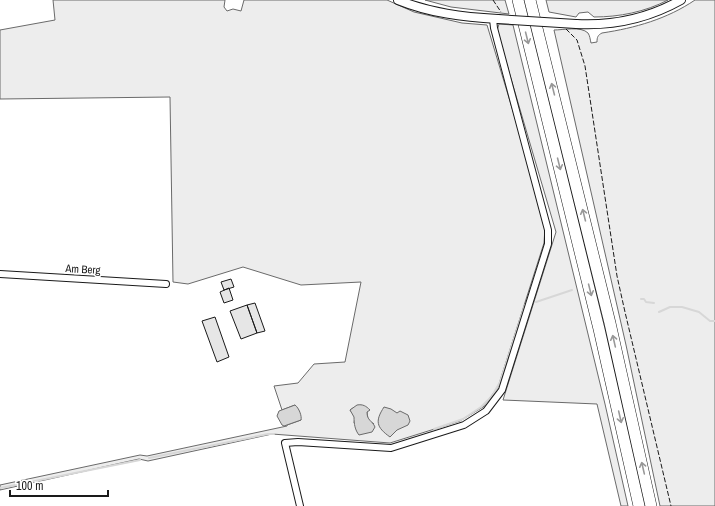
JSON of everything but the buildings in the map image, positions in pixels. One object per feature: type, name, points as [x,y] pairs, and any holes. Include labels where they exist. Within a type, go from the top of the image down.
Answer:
[{"type":"highway","points":[[518,0],[599,329],[639,506]]},
{"type":"highway","points":[[530,0],[610,323],[651,506]]},
{"type":"street","points":[[398,0],[438,12],[495,19],[592,25],[645,17],[681,0]]},
{"type":"street","points":[[300,506],[285,443],[298,442],[391,448],[464,425],[486,411],[502,390],[548,244],[548,230],[494,28],[495,19]]},
{"type":"street","name":"Am Berg","points":[[0,274],[166,284]]},
{"type":"shaded area","points":[[53,0],[225,0],[224,7],[227,11],[233,9],[241,11],[244,0],[387,0],[414,12],[462,23],[487,25],[525,151],[545,227],[544,243],[498,387],[483,407],[460,421],[390,443],[272,434],[148,461],[139,459],[0,490],[0,485],[287,426],[301,420],[295,405],[282,410],[274,386],[298,383],[314,364],[345,362],[361,282],[301,285],[243,267],[188,284],[173,282],[170,97],[0,99],[0,30],[55,20]],"holes":[[[353,408],[367,412],[368,420],[374,424],[354,423],[355,417],[350,410]]]},
{"type":"shaded area","points":[[425,0],[505,0],[509,14],[451,7]]},
{"type":"shaded area","points":[[546,0],[668,0],[641,11],[622,15],[594,17],[588,12],[579,13],[576,17],[549,12]]},
{"type":"shaded area","points":[[695,0],[715,0],[715,506],[660,506],[626,345],[554,30],[572,29],[585,31],[590,36],[591,43],[597,42],[598,36],[602,33],[650,22],[684,7]]},
{"type":"shaded area","points":[[499,24],[513,25],[605,404],[628,506],[621,506],[597,404],[503,400],[556,232],[497,31]]},
{"type":"shaded area","points":[[295,405],[300,412],[301,420],[284,426],[282,425],[277,416],[279,411]]},
{"type":"shaded area","points":[[357,405],[367,407],[370,410],[367,412],[368,417],[375,427],[372,432],[359,435],[355,427],[354,417],[350,410]]},
{"type":"shaded area","points":[[384,407],[397,413],[400,411],[408,415],[410,421],[408,425],[397,430],[390,437],[378,424],[379,416]]},
{"type":"waterway","points":[[536,302],[572,290]]},
{"type":"waterway","points":[[641,299],[644,299],[646,302],[654,303]]},
{"type":"waterway","points":[[434,429],[463,419],[481,407],[492,396],[500,382],[525,305]]},
{"type":"waterway","points":[[659,312],[670,307],[682,307],[699,312],[710,321],[715,321]]},
{"type":"waterway","points":[[149,458],[274,434]]},
{"type":"waterway","points":[[0,488],[140,460]]},
{"type":"fence","points":[[493,0],[501,12]]},
{"type":"fence","points":[[566,29],[577,40],[585,66],[617,276],[671,506]]}]
